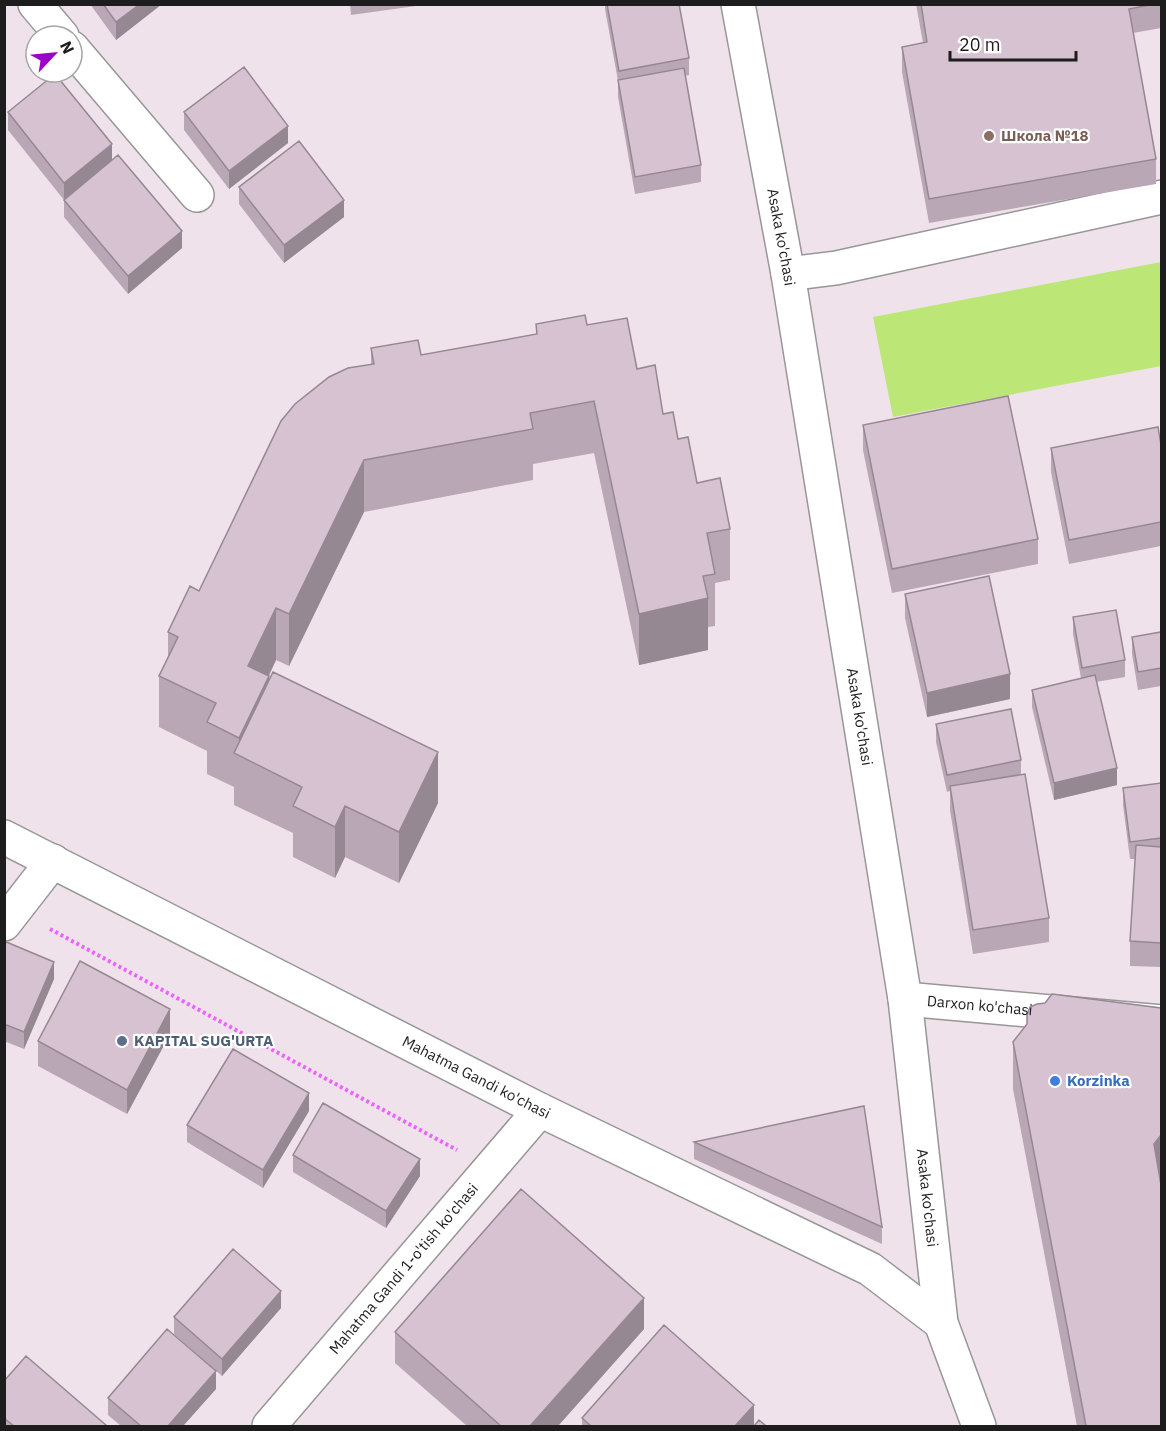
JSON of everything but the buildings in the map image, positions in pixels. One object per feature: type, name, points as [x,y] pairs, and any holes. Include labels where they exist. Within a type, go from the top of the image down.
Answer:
[{"type":"street","points":[[35,4],[52,24]]},
{"type":"street","name":"Asaka ko'chasi","points":[[738,4],[788,274],[905,999],[941,1323],[979,1426]]},
{"type":"street","points":[[84,62],[196,195]]},
{"type":"street","points":[[788,274],[836,268],[1161,197]]},
{"type":"street","name":"Mahatma Gandi ko'chasi","points":[[4,837],[540,1110],[870,1269],[941,1323]]},
{"type":"street","points":[[10,917],[53,861]]},
{"type":"street","name":"Darxon ko'chasi","points":[[905,999],[1161,1022]]},
{"type":"street","name":"Mahatma Gandi 1-o'tish ko'chasi","points":[[269,1426],[540,1110]]},
{"type":"path","points":[[10,917],[491,1168]]},
{"type":"green space","points":[[1161,262],[1161,366],[893,417],[873,317]]},
{"type":"place","name":"Школа №18","points":[[989,136]]},
{"type":"place","name":"KAPITAL SUG'URTA","points":[[122,1041]]},
{"type":"place","name":"Korzinka","points":[[1055,1081]]}]
